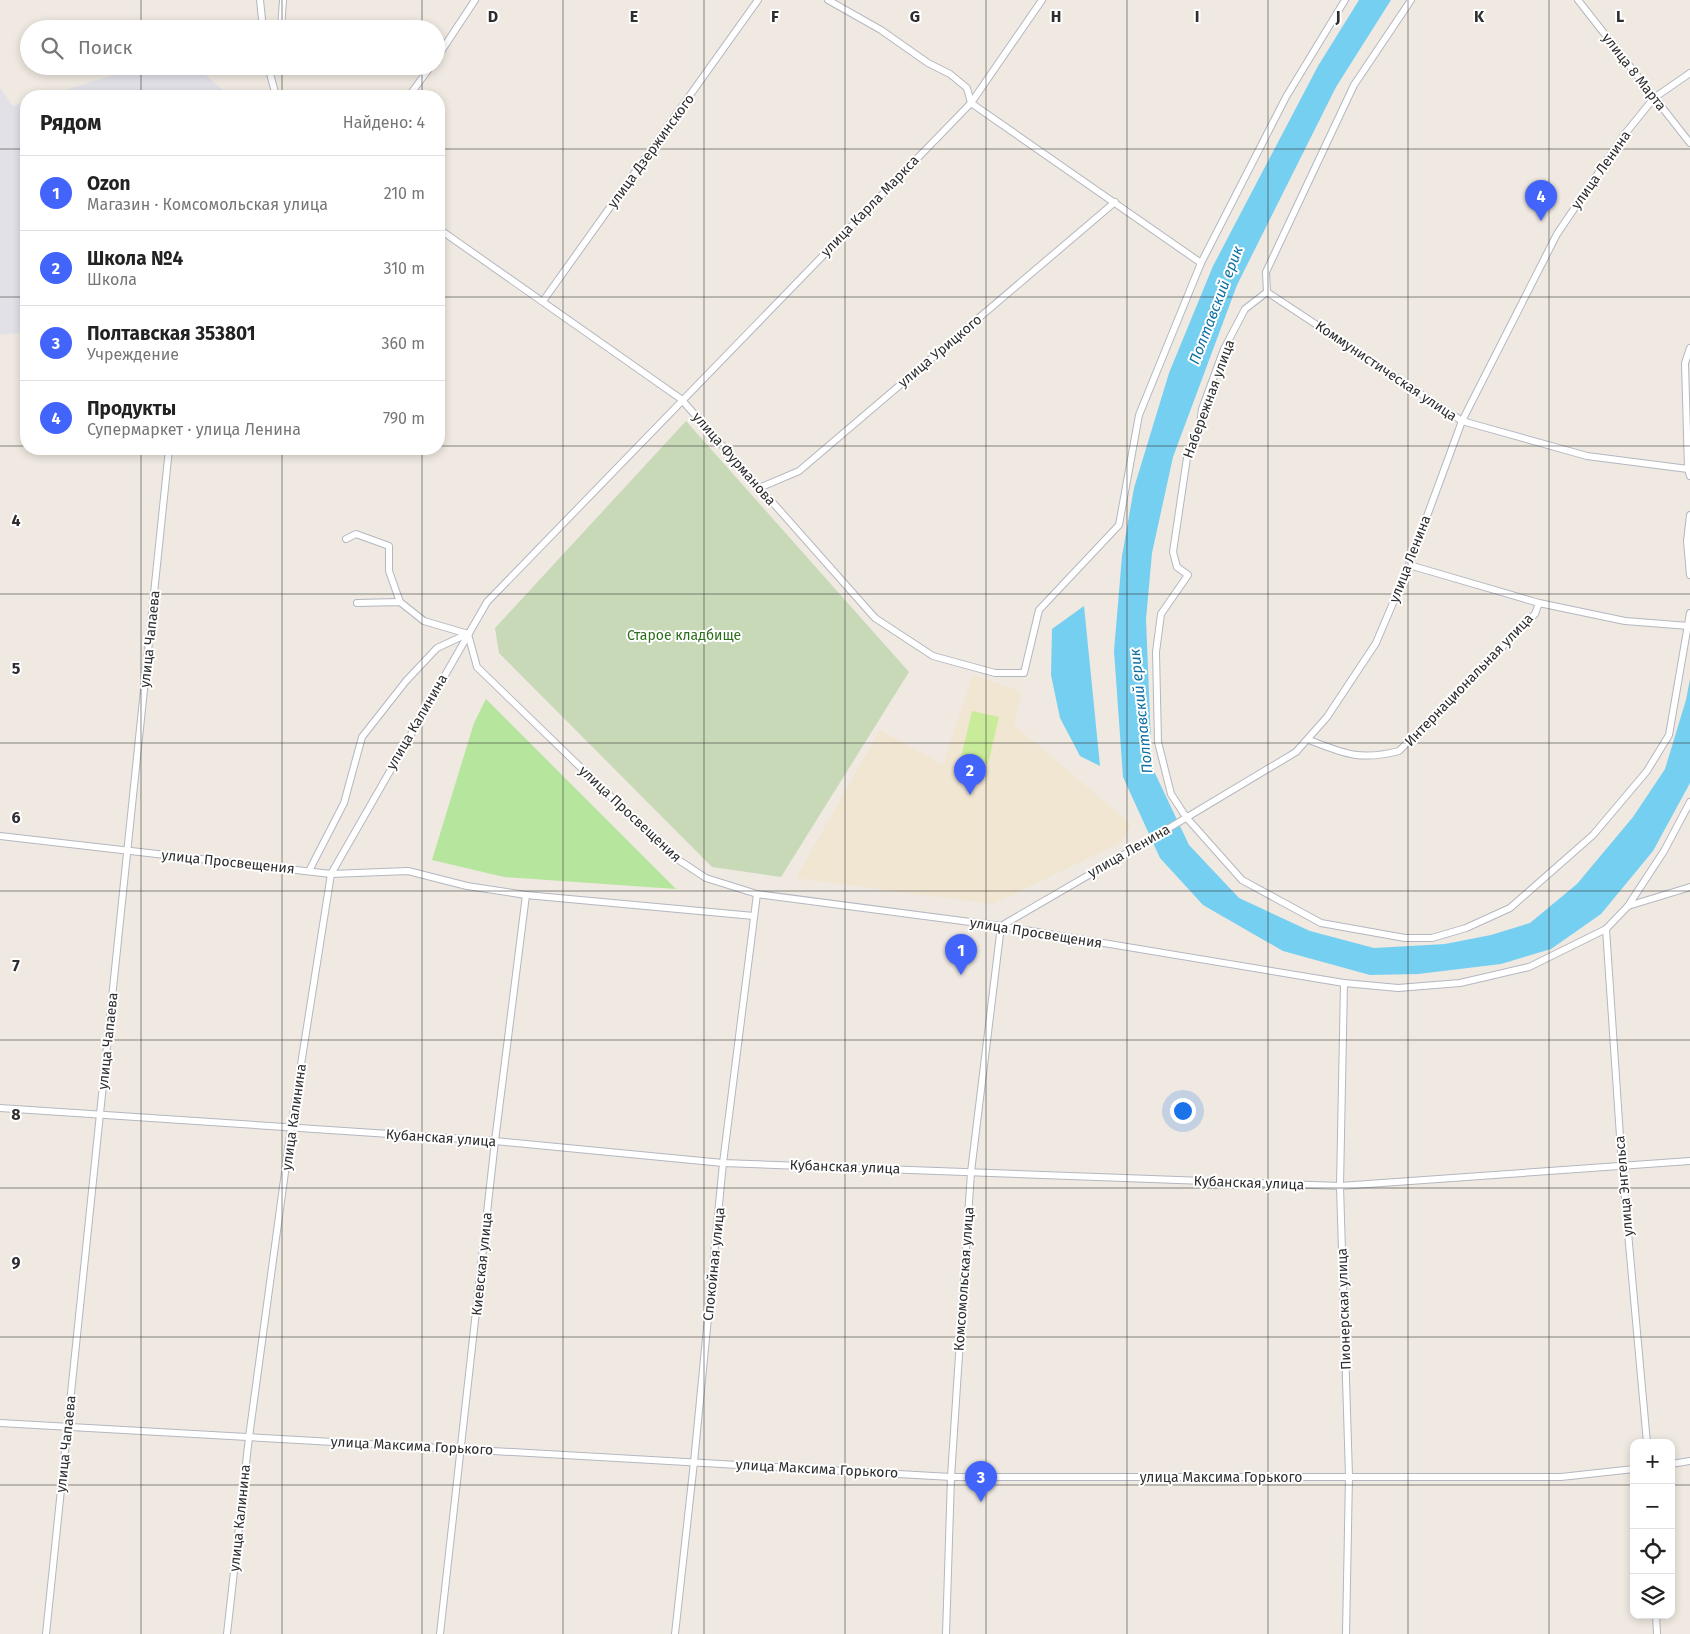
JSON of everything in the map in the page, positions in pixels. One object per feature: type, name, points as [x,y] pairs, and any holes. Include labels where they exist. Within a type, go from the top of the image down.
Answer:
[{"type":"street","points":[[260,0],[262,20]]},
{"type":"street","points":[[282,20],[283,0]]},
{"type":"street","points":[[445,45],[475,0]]},
{"type":"street","name":"улица Дзержинского","points":[[543,301],[758,0]]},
{"type":"street","points":[[828,0],[881,30],[928,63],[950,74],[967,88],[971,103],[1201,263],[1286,97],[1345,0]]},
{"type":"street","name":"улица Карла Маркса","points":[[468,634],[487,602],[681,399],[971,103],[1042,0]]},
{"type":"street","points":[[1267,292],[1266,272],[1354,85],[1411,0]]},
{"type":"street","name":"улица 8 Марта","points":[[1578,0],[1690,143]]},
{"type":"street","name":"улица Ленина","points":[[1001,926],[1296,752],[1328,717],[1376,643],[1409,565],[1462,421],[1557,234],[1624,135],[1654,98],[1690,74]]},
{"type":"street","points":[[270,75],[274,90]]},
{"type":"street","points":[[413,90],[424,75]]},
{"type":"street","name":"улица Урицкого","points":[[759,488],[799,471],[1114,202]]},
{"type":"street","name":"улица Фурманова","points":[[445,233],[681,399],[875,618],[933,656],[995,673],[1024,673],[1039,610],[1119,525],[1139,415],[1201,263]]},
{"type":"street","name":"Коммунистическая улица","points":[[1267,292],[1462,421],[1587,456],[1689,473]]},
{"type":"street","name":"Набережная улица","points":[[1267,292],[1245,308],[1224,349],[1202,409],[1199,432],[1188,451],[1173,552],[1177,567],[1188,575],[1161,614],[1156,652],[1158,742],[1172,794],[1186,817],[1242,880],[1321,923],[1405,938],[1432,938],[1466,928],[1510,908],[1593,836],[1647,771],[1669,734],[1690,613]]},
{"type":"street","points":[[1689,473],[1685,363],[1690,348]]},
{"type":"street","name":"улица Чапаева","points":[[46,1634],[168,455]]},
{"type":"street","points":[[1690,515],[1687,541],[1690,575]]},
{"type":"street","points":[[346,539],[356,534],[389,546],[389,571],[400,602],[424,621],[468,634]]},
{"type":"street","name":"Интернациональная улица","points":[[1409,565],[1539,603],[1625,621],[1689,626]]},
{"type":"street","points":[[357,603],[400,602]]},
{"type":"street","name":"Интернациональная улица","points":[[1309,740],[1344,754],[1375,757],[1399,751],[1535,614],[1539,603]]},
{"type":"street","points":[[309,871],[344,803],[362,737],[406,681],[437,648],[468,634]]},
{"type":"street","name":"улица Калинина","points":[[227,1634],[249,1437],[291,1128],[332,874],[468,634]]},
{"type":"street","name":"улица Просвещения","points":[[468,634],[477,667],[670,855],[706,878],[757,894],[1001,926],[1344,984],[1398,988],[1460,983],[1529,967],[1606,929],[1628,906],[1690,887]]},
{"type":"street","points":[[1628,906],[1664,851],[1690,802]]},
{"type":"street","name":"улица Просвещения","points":[[0,836],[332,874],[408,871],[467,886],[526,895],[754,916]]},
{"type":"street","name":"Спокойная улица","points":[[675,1634],[723,1163],[757,894]]},
{"type":"street","name":"Киевская улица","points":[[440,1634],[495,1141],[526,895]]},
{"type":"street","name":"Комсомольская улица","points":[[946,1634],[951,1477],[971,1172],[1001,926]]},
{"type":"street","name":"улица Энгельса","points":[[1606,929],[1622,1166],[1647,1439]]},
{"type":"street","name":"Пионерская улица","points":[[1344,984],[1340,1186],[1349,1476],[1346,1634]]},
{"type":"street","name":"Кубанская улица","points":[[0,1108],[495,1141],[723,1163],[1340,1186],[1690,1161]]},
{"type":"street","name":"улица Максима Горького","points":[[0,1423],[951,1477],[1561,1476],[1630,1469]]},
{"type":"street","points":[[1675,1463],[1690,1461]]},
{"type":"street","points":[[1656,1619],[1657,1634]]},
{"type":"shaded area","points":[[114,75],[206,75],[223,90],[65,90]]},
{"type":"shaded area","points":[[0,88],[13,106],[20,104],[20,333],[0,335]]},
{"type":"shaded area","points":[[973,675],[1022,692],[1014,725],[1131,824],[1120,843],[993,904],[796,878],[880,730],[943,765]]},
{"type":"green space","name":"Старое кладбище","points":[[686,421],[909,672],[781,877],[712,867],[499,653],[495,628]]},
{"type":"green space","points":[[486,699],[676,889],[504,877],[432,860],[474,723]]},
{"type":"green space","points":[[972,711],[999,717],[988,764],[961,757]]},
{"type":"water","name":"Полтавский ерик","points":[[1359,0],[1391,0],[1336,87],[1237,285],[1173,457],[1152,553],[1146,619],[1152,767],[1189,845],[1239,898],[1310,931],[1374,948],[1445,944],[1491,935],[1530,923],[1577,884],[1633,817],[1665,769],[1686,700],[1690,679],[1690,783],[1653,851],[1601,914],[1551,949],[1501,964],[1418,974],[1370,975],[1283,951],[1203,905],[1160,858],[1123,777],[1114,651],[1122,556],[1134,488],[1169,373],[1213,266],[1318,66]]},
{"type":"water","points":[[1084,606],[1100,766],[1080,756],[1060,718],[1051,675],[1052,629]]},
{"type":"place","name":"Продукты","points":[[1541,221]]},
{"type":"place","name":"Школа №4","points":[[970,795]]},
{"type":"place","name":"Ozon","points":[[961,975]]},
{"type":"place","name":"Полтавская 353801","points":[[981,1502]]}]
